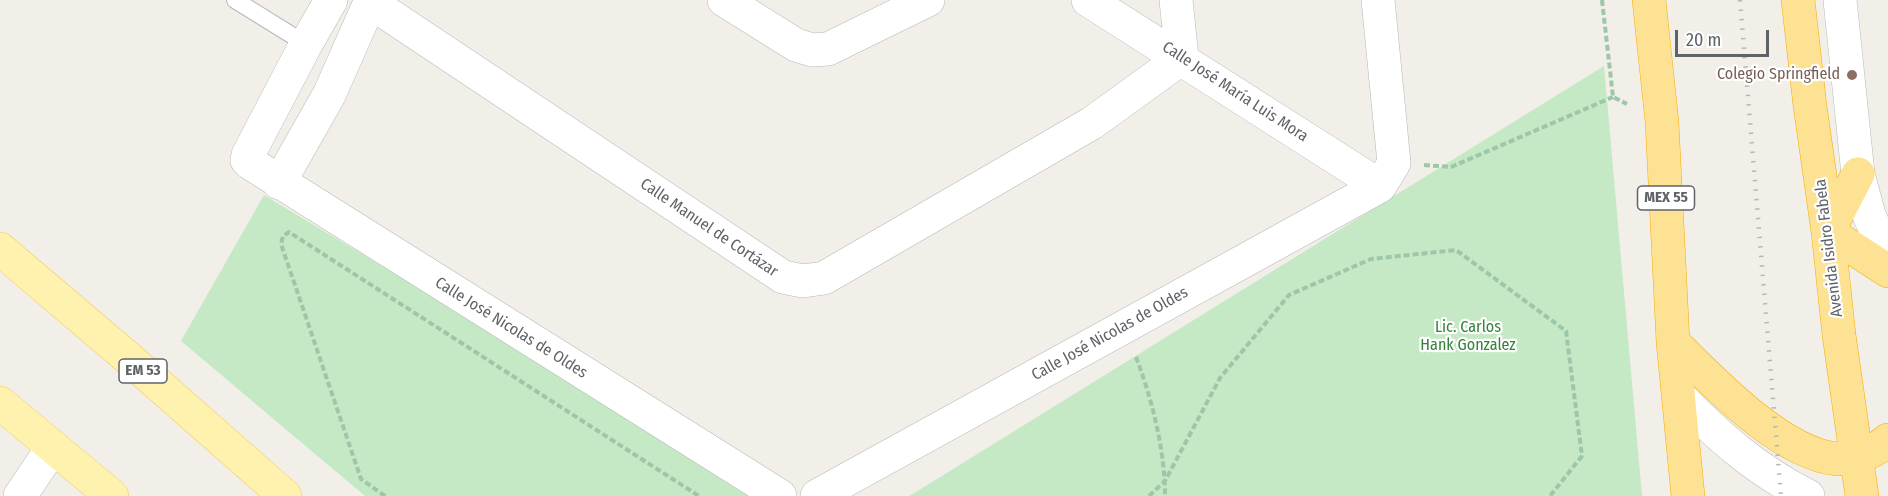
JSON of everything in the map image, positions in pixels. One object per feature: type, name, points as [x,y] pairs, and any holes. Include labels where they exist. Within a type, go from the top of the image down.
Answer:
[{"type":"highway","name":"MEX 55","points":[[1649,0],[1662,122],[1673,342],[1688,496]]},
{"type":"highway","name":"Avenida Isidro Fabela","points":[[1798,0],[1839,334],[1862,496]]},
{"type":"highway","points":[[1858,174],[1828,232],[1888,271]]},
{"type":"highway","points":[[1673,342],[1728,394],[1777,434],[1816,454],[1838,459],[1857,456],[1872,452],[1888,440]]},
{"type":"main road","name":"EM 53","points":[[0,249],[285,496]]},
{"type":"main road","points":[[0,403],[112,496]]},
{"type":"street","points":[[306,44],[331,0]]},
{"type":"street","points":[[724,0],[796,45],[812,50],[828,49],[928,0]]},
{"type":"street","name":"Calle José María Luis Mora","points":[[1088,0],[1182,58],[1387,174]]},
{"type":"street","points":[[1176,0],[1182,58]]},
{"type":"street","points":[[1378,0],[1387,174]]},
{"type":"street","points":[[1839,0],[1858,174],[1869,215],[1888,258]]},
{"type":"street","points":[[279,183],[329,95],[371,1]]},
{"type":"street","name":"Calle Manuel de Cortázar","points":[[371,1],[783,277],[803,281],[824,278],[1092,123],[1182,58]]},
{"type":"street","name":"Calle José Nicolas de Oldes","points":[[306,44],[248,155],[247,160],[250,163],[780,496]]},
{"type":"street","name":"Calle José Nicolas de Oldes","points":[[817,496],[1125,326],[1387,174]]},
{"type":"street","points":[[1679,396],[1741,454],[1780,482],[1808,496]]},
{"type":"street","points":[[20,496],[52,447]]},
{"type":"lane","points":[[235,0],[306,44]]},
{"type":"path","points":[[1602,0],[1613,97]]},
{"type":"path","points":[[1387,174],[1451,166],[1613,97]]},
{"type":"path","points":[[1613,97],[1662,122]]},
{"type":"path","points":[[385,496],[361,479],[281,244],[283,236],[289,232],[699,496]]},
{"type":"path","points":[[1149,496],[1165,481],[1220,378],[1289,295],[1371,260],[1456,250],[1566,330],[1582,456],[1550,496]]},
{"type":"path","points":[[1125,326],[1149,393],[1166,496]]},
{"type":"green space","name":"Lic. Carlos Hank Gonzalez","points":[[1604,66],[1642,496],[909,496],[924,487]]},
{"type":"green space","points":[[264,195],[764,496],[365,496],[181,341]]},
{"type":"railway","points":[[1740,0],[1781,496]]},
{"type":"place","name":"Colegio Springfield","points":[[1852,75]]}]
